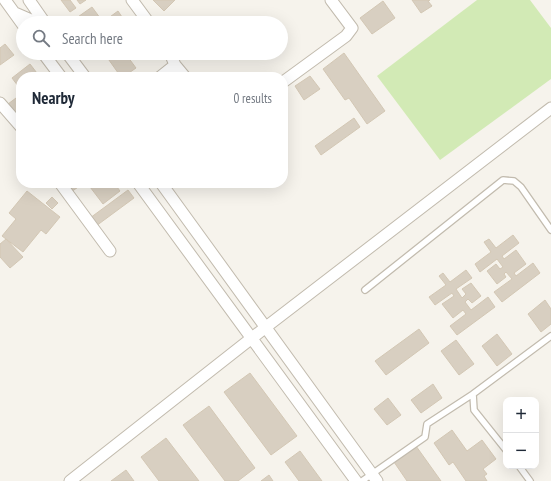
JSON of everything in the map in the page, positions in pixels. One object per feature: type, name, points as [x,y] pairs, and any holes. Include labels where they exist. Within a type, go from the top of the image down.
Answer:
[{"type":"street","points":[[5,0],[16,16]]},
{"type":"street","points":[[29,0],[40,16]]},
{"type":"street","points":[[132,0],[144,16]]},
{"type":"street","points":[[288,78],[346,36],[352,28],[331,0]]},
{"type":"street","points":[[14,13],[21,16]]},
{"type":"street","points":[[48,60],[57,72]]},
{"type":"street","points":[[72,60],[80,72]]},
{"type":"street","points":[[173,60],[181,72]]},
{"type":"street","points":[[166,72],[175,65]]},
{"type":"street","points":[[0,103],[16,121]]},
{"type":"street","points":[[70,481],[252,338],[551,108]]},
{"type":"street","points":[[64,188],[110,251]]},
{"type":"street","points":[[142,188],[356,481]]},
{"type":"street","points":[[165,188],[375,478]]},
{"type":"lane","points":[[364,290],[503,180],[514,180],[521,186],[551,230]]},
{"type":"lane","points":[[362,481],[375,478],[425,437],[427,424],[473,394],[551,336]]},
{"type":"lane","points":[[473,394],[474,410],[503,446]]},
{"type":"lane","points":[[520,469],[530,481]]},
{"type":"green space","points":[[477,0],[530,0],[551,28],[551,79],[440,160],[377,76]]},
{"type":"building","points":[[61,0],[70,0],[76,8],[70,12]]},
{"type":"building","points":[[77,0],[86,0],[80,4]]},
{"type":"building","points":[[153,0],[175,0],[164,11]]},
{"type":"building","points":[[412,0],[430,0],[428,1],[432,6],[421,13]]},
{"type":"building","points":[[383,1],[395,18],[372,34],[360,18]]},
{"type":"building","points":[[92,7],[99,16],[79,16]]},
{"type":"building","points":[[118,11],[121,16],[111,16]]},
{"type":"building","points":[[5,44],[14,55],[0,65],[0,48]]},
{"type":"building","points":[[344,53],[385,111],[367,124],[349,98],[345,100],[323,69]]},
{"type":"building","points":[[109,60],[130,60],[136,68],[130,72],[117,72]]},
{"type":"building","points":[[30,64],[36,72],[20,72]]},
{"type":"building","points":[[16,75],[16,83],[12,78]]},
{"type":"building","points":[[310,76],[320,89],[304,100],[295,86]]},
{"type":"building","points":[[16,98],[16,116],[8,104]]},
{"type":"building","points":[[354,118],[360,127],[321,155],[315,146]]},
{"type":"building","points":[[68,188],[77,188],[71,192]]},
{"type":"building","points":[[91,188],[118,188],[120,191],[103,204]]},
{"type":"building","points":[[128,190],[134,198],[96,226],[90,218]]},
{"type":"building","points":[[27,191],[60,217],[46,234],[41,230],[23,252],[2,236],[16,219],[9,213]]},
{"type":"building","points":[[52,197],[58,203],[52,209],[46,203]]},
{"type":"building","points":[[513,235],[519,243],[502,256],[504,259],[516,250],[526,264],[514,273],[516,276],[533,263],[540,273],[502,302],[494,292],[512,279],[506,272],[504,274],[506,277],[497,284],[487,271],[496,264],[500,269],[503,267],[497,259],[480,272],[475,264],[491,252],[484,242],[489,239],[496,248]]},
{"type":"building","points":[[6,239],[23,257],[10,268],[0,257],[0,244]]},
{"type":"building","points":[[466,270],[472,278],[456,289],[462,298],[466,294],[462,289],[471,283],[481,296],[472,303],[468,299],[465,302],[471,310],[488,297],[495,307],[457,335],[450,326],[466,314],[463,310],[453,318],[442,304],[454,296],[452,293],[435,305],[429,297],[446,285],[439,276],[443,273],[450,282]]},
{"type":"building","points":[[545,300],[551,309],[551,324],[541,332],[528,314]]},
{"type":"building","points":[[419,329],[429,343],[386,375],[375,361]]},
{"type":"building","points":[[497,334],[512,354],[497,366],[482,346]]},
{"type":"building","points":[[456,340],[474,364],[459,375],[441,351]]},
{"type":"building","points":[[250,373],[297,436],[271,455],[224,392]]},
{"type":"building","points":[[433,384],[442,398],[421,413],[411,400]]},
{"type":"building","points":[[388,398],[401,415],[387,425],[374,409]]},
{"type":"building","points":[[209,406],[255,468],[238,481],[225,481],[183,425]]},
{"type":"building","points":[[452,430],[467,451],[482,440],[496,459],[483,469],[487,474],[484,476],[487,481],[466,481],[453,462],[449,465],[434,443]]},
{"type":"building","points":[[166,438],[199,481],[159,481],[141,457]]},
{"type":"building","points":[[416,446],[441,481],[407,481],[394,462]]},
{"type":"building","points":[[300,451],[322,481],[299,481],[285,462]]},
{"type":"building","points":[[126,470],[134,481],[111,481]]},
{"type":"building","points":[[269,475],[273,481],[261,481]]}]
